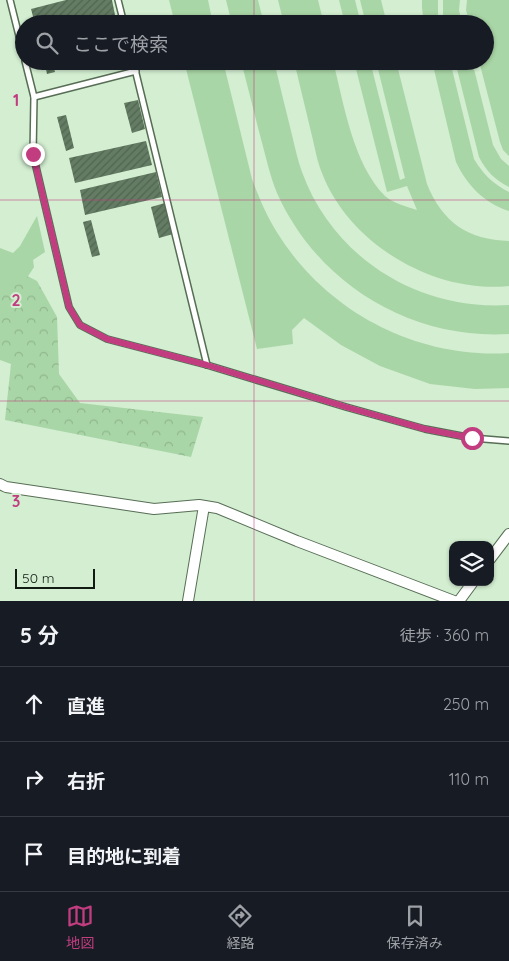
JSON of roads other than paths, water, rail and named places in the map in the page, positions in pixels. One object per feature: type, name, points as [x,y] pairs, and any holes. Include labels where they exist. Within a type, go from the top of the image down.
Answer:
[{"type":"street","points":[[0,484],[6,487],[154,509],[199,505],[217,508],[454,601]]},
{"type":"street","points":[[188,601],[204,506]]},
{"type":"street","points":[[494,554],[509,534]]},
{"type":"street","points":[[458,601],[470,586]]},
{"type":"lane","points":[[10,0],[15,20]]},
{"type":"lane","points":[[118,0],[122,15]]},
{"type":"lane","points":[[27,70],[34,96],[33,154],[69,307],[80,325],[107,339],[207,365],[425,429],[472,438],[509,441]]},
{"type":"lane","points":[[34,96],[136,71],[207,365]]}]
